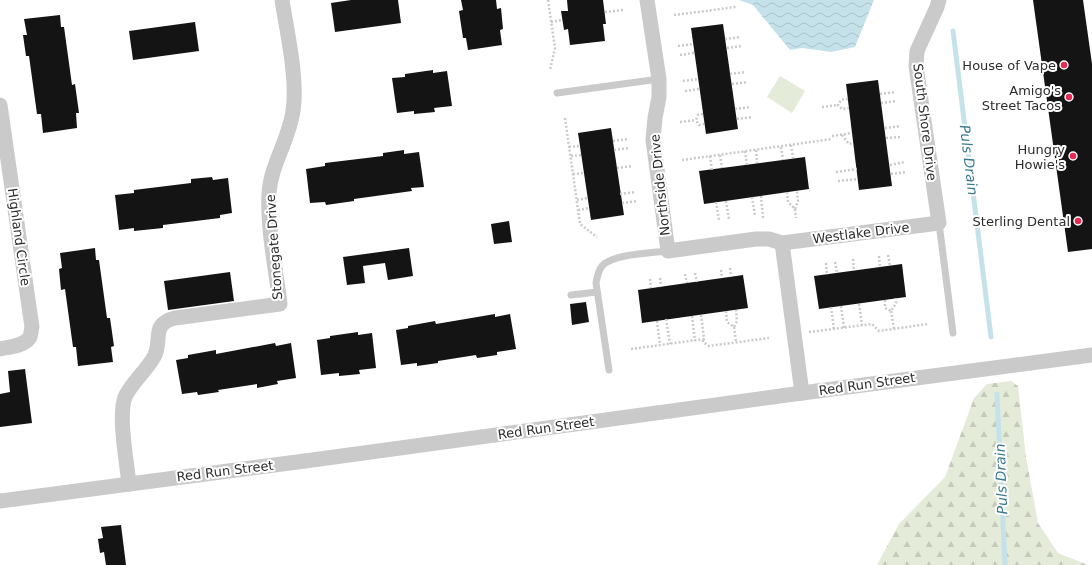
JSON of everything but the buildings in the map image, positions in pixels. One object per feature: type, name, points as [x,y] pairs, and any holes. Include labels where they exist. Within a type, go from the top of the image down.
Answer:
[{"type":"street","name":"Stonegate Drive","points":[[129,484],[122,421],[125,396],[156,353],[160,326],[175,318],[280,304],[271,232],[270,192],[271,179],[288,133],[293,111],[294,89],[282,0]]},
{"type":"street","name":"Northside Drive","points":[[647,0],[659,79],[659,97],[654,118],[653,140],[668,251]]},
{"type":"street","name":"South Shore Drive","points":[[939,0],[917,51],[916,66],[939,223]]},
{"type":"street","name":"Highland Circle","points":[[0,105],[32,327],[30,337],[23,343],[14,347],[0,349]]},
{"type":"street","name":"Westlake Drive","points":[[668,251],[756,239],[769,239],[782,243],[939,223]]},
{"type":"street","points":[[782,243],[802,393]]},
{"type":"street","name":"Red Run Street","points":[[0,501],[1092,355]]},
{"type":"lane","points":[[557,93],[659,79]]},
{"type":"lane","points":[[939,223],[953,333]]},
{"type":"lane","points":[[609,370],[596,284],[598,274],[602,266],[609,261],[618,258],[668,251]]},
{"type":"lane","points":[[571,295],[597,292]]},
{"type":"path","points":[[548,0],[555,48],[550,70]]},
{"type":"path","points":[[674,15],[736,7]]},
{"type":"path","points":[[605,12],[624,10]]},
{"type":"path","points":[[551,22],[562,20]]},
{"type":"path","points":[[726,39],[740,37]]},
{"type":"path","points":[[678,46],[693,44]]},
{"type":"path","points":[[727,48],[742,46]]},
{"type":"path","points":[[680,55],[694,53]]},
{"type":"path","points":[[730,74],[746,72]]},
{"type":"path","points":[[684,81],[698,79]]},
{"type":"path","points":[[732,84],[747,82]]},
{"type":"path","points":[[685,91],[699,89]]},
{"type":"path","points":[[880,94],[895,92]]},
{"type":"path","points":[[838,105],[841,100],[848,99]]},
{"type":"path","points":[[881,103],[896,101]]},
{"type":"path","points":[[822,107],[838,105],[842,109],[849,108]]},
{"type":"path","points":[[735,109],[751,107]]},
{"type":"path","points":[[696,120],[698,115],[703,114]]},
{"type":"path","points":[[737,119],[752,116]]},
{"type":"path","points":[[565,118],[580,224],[597,237]]},
{"type":"path","points":[[680,122],[696,120]]},
{"type":"path","points":[[696,120],[699,125],[704,124]]},
{"type":"path","points":[[885,128],[900,126]]},
{"type":"path","points":[[832,136],[852,133]]},
{"type":"path","points":[[842,135],[848,144],[853,143]]},
{"type":"path","points":[[886,138],[901,137]]},
{"type":"path","points":[[613,141],[629,139]]},
{"type":"path","points":[[682,160],[832,139]]},
{"type":"path","points":[[791,145],[793,158]]},
{"type":"path","points":[[569,147],[580,146]]},
{"type":"path","points":[[781,147],[783,160]]},
{"type":"path","points":[[614,150],[630,148]]},
{"type":"path","points":[[756,150],[757,163]]},
{"type":"path","points":[[746,151],[747,165]]},
{"type":"path","points":[[571,156],[581,155]]},
{"type":"path","points":[[720,155],[722,168]]},
{"type":"path","points":[[710,156],[712,170]]},
{"type":"path","points":[[890,164],[905,162]]},
{"type":"path","points":[[617,168],[632,166]]},
{"type":"path","points":[[836,172],[857,169]]},
{"type":"path","points":[[890,174],[906,172]]},
{"type":"path","points":[[573,174],[584,173]]},
{"type":"path","points":[[838,181],[858,178]]},
{"type":"path","points":[[796,218],[795,209],[798,201],[797,191]]},
{"type":"path","points":[[620,194],[636,192]]},
{"type":"path","points":[[787,192],[788,202],[795,209]]},
{"type":"path","points":[[761,196],[763,218]]},
{"type":"path","points":[[752,197],[755,216]]},
{"type":"path","points":[[577,200],[588,198]]},
{"type":"path","points":[[622,203],[637,201]]},
{"type":"path","points":[[726,201],[729,219]]},
{"type":"path","points":[[716,202],[719,220]]},
{"type":"path","points":[[578,210],[589,208]]},
{"type":"path","points":[[888,255],[890,266]]},
{"type":"path","points":[[879,256],[880,267]]},
{"type":"path","points":[[853,259],[854,271]]},
{"type":"path","points":[[836,262],[837,273]]},
{"type":"path","points":[[826,263],[827,274]]},
{"type":"path","points":[[730,268],[731,277]]},
{"type":"path","points":[[721,270],[722,278]]},
{"type":"path","points":[[695,273],[697,282]]},
{"type":"path","points":[[686,274],[687,283]]},
{"type":"path","points":[[660,278],[661,287]]},
{"type":"path","points":[[650,279],[651,288]]},
{"type":"path","points":[[894,329],[891,311],[896,303],[896,298]]},
{"type":"path","points":[[885,300],[885,308],[891,311]]},
{"type":"path","points":[[859,304],[862,325]]},
{"type":"path","points":[[841,306],[844,328]]},
{"type":"path","points":[[831,307],[834,329]]},
{"type":"path","points":[[736,310],[737,321],[734,327],[736,342]]},
{"type":"path","points":[[726,311],[727,322],[734,327]]},
{"type":"path","points":[[701,314],[704,339],[703,342],[709,346],[769,338]]},
{"type":"path","points":[[692,316],[695,341]]},
{"type":"path","points":[[666,319],[670,344]]},
{"type":"path","points":[[657,321],[660,345]]},
{"type":"path","points":[[803,333],[872,324],[879,331],[928,324]]},
{"type":"path","points":[[631,349],[703,340]]},
{"type":"green space","points":[[780,76],[805,91],[792,113],[767,97]]},
{"type":"green space","points":[[1011,381],[1018,386],[1026,457],[1038,523],[1058,553],[1088,565],[877,565],[899,524],[945,477],[974,398],[987,384]]},
{"type":"water","points":[[739,0],[874,0],[855,47],[831,52],[802,48],[790,50],[753,5]]},
{"type":"waterway","name":"Puls Drain","points":[[953,31],[991,337]]},
{"type":"waterway","name":"Puls Drain","points":[[997,394],[1005,565]]},
{"type":"place","name":"House of Vape","points":[[1064,65]]},
{"type":"place","name":"Amigo's Street Tacos","points":[[1069,97]]},
{"type":"place","name":"Hungry Howie's","points":[[1073,156]]},
{"type":"place","name":"Sterling Dental","points":[[1078,221]]}]
